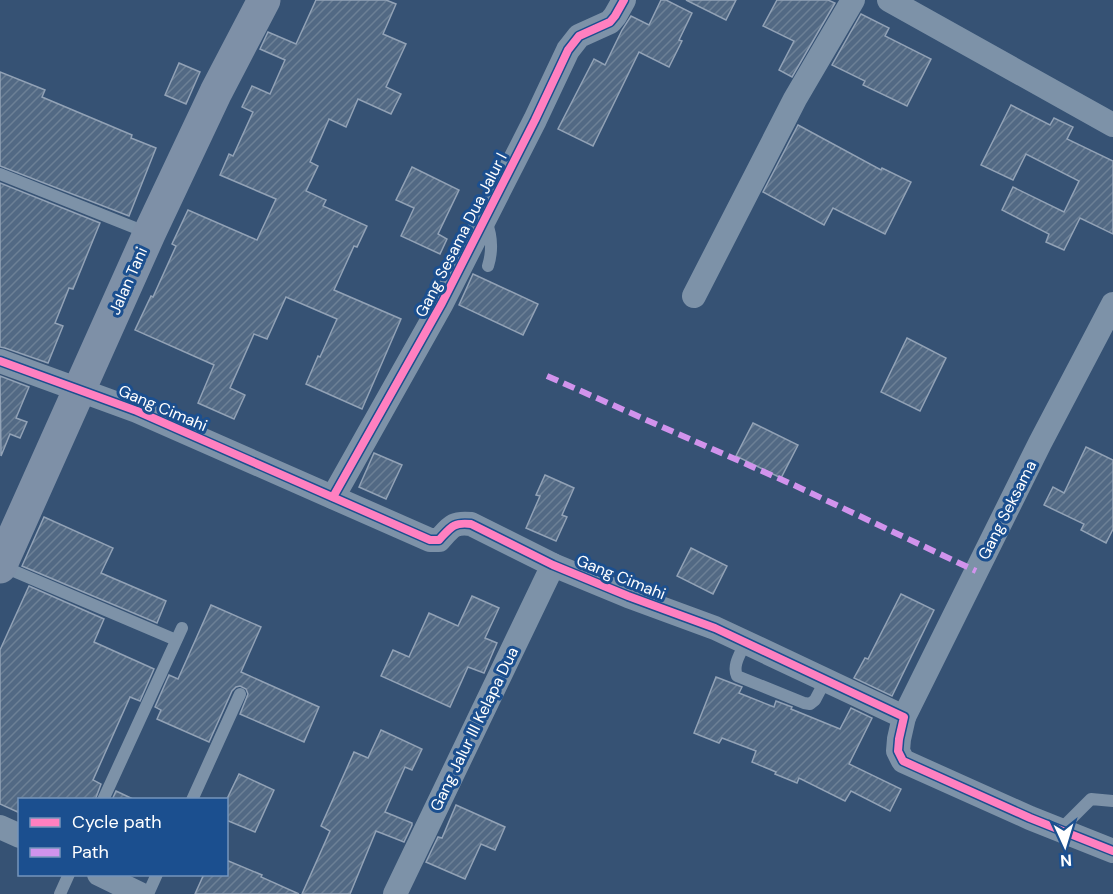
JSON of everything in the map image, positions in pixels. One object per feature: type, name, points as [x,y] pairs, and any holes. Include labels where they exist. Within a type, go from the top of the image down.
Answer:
[{"type":"highway","name":"Jalan Tani","points":[[0,566],[149,234],[216,92],[264,0]]},
{"type":"street","name":"Gang Sesama Dua Jalur I","points":[[333,497],[442,303],[568,50],[579,36],[609,22],[624,0]]},
{"type":"street","points":[[694,296],[795,99],[853,0]]},
{"type":"street","points":[[889,0],[1113,125]]},
{"type":"street","name":"Gang Seksama","points":[[904,717],[992,539],[1113,304]]},
{"type":"street","name":"Gang Cimahi","points":[[0,362],[137,411],[430,540],[439,540],[452,526],[460,523],[471,524],[553,564],[628,596],[715,628],[904,717]]},
{"type":"street","name":"Gang Jalur III Kelapa Dua","points":[[395,894],[553,564]]},
{"type":"street","points":[[904,717],[898,751],[903,761],[1030,818],[1113,851]]},
{"type":"street","points":[[0,827],[18,835]]},
{"type":"street","points":[[103,876],[140,894]]},
{"type":"lane","points":[[0,174],[149,234]]},
{"type":"lane","points":[[485,219],[491,240],[488,266]]},
{"type":"lane","points":[[0,566],[176,640]]},
{"type":"lane","points":[[104,798],[182,628]]},
{"type":"lane","points":[[745,643],[735,666],[737,676],[810,704],[815,700],[825,681]]},
{"type":"lane","points":[[193,798],[240,694]]},
{"type":"lane","points":[[1061,829],[1091,799],[1113,801]]},
{"type":"lane","points":[[60,894],[68,876]]},
{"type":"lane","points":[[148,894],[156,876]]},
{"type":"building","points":[[316,0],[386,0],[396,4],[383,34],[406,44],[386,87],[401,94],[391,114],[358,99],[346,127],[329,119],[310,162],[318,166],[306,191],[326,200],[323,206],[367,226],[357,247],[354,246],[334,290],[401,319],[362,409],[306,384],[337,319],[286,297],[267,339],[254,334],[230,388],[245,395],[234,419],[198,403],[214,365],[135,330],[176,246],[172,244],[188,210],[257,240],[276,199],[220,175],[229,154],[233,156],[253,112],[242,107],[252,86],[270,94],[285,60],[260,49],[268,32],[296,44]]},
{"type":"building","points":[[661,0],[666,0],[692,13],[669,67],[639,52],[593,146],[558,129],[594,59],[605,65],[631,16],[649,25]]},
{"type":"building","points":[[686,0],[736,0],[726,20]]},
{"type":"building","points":[[777,0],[828,0],[835,3],[792,77],[779,70],[794,41],[763,26]]},
{"type":"building","points":[[861,14],[889,28],[885,36],[931,59],[907,106],[863,85],[865,81],[832,65]]},
{"type":"building","points":[[179,63],[200,72],[186,104],[165,95]]},
{"type":"building","points":[[0,72],[45,90],[42,97],[132,135],[131,138],[156,148],[129,216],[0,166]]},
{"type":"building","points":[[1011,105],[1050,125],[1054,118],[1073,127],[1067,139],[1113,161],[1113,234],[1080,218],[1064,250],[1046,242],[1049,234],[1002,210],[1013,187],[1064,212],[1079,181],[1026,154],[1013,180],[981,165]]},
{"type":"building","points":[[798,125],[881,170],[882,168],[911,182],[885,234],[833,208],[824,225],[763,192]]},
{"type":"building","points":[[412,167],[459,190],[438,234],[447,239],[440,254],[401,236],[414,208],[396,200]]},
{"type":"building","points":[[0,183],[100,223],[73,289],[69,288],[55,323],[63,326],[48,363],[0,347]]},
{"type":"building","points":[[473,274],[538,304],[523,335],[459,305]]},
{"type":"building","points":[[907,338],[946,358],[920,411],[881,392]]},
{"type":"building","points":[[0,376],[29,387],[16,418],[27,422],[20,438],[10,434],[1,456]]},
{"type":"building","points":[[753,423],[798,445],[781,478],[736,456]]},
{"type":"building","points":[[1086,447],[1113,460],[1113,529],[1106,543],[1081,530],[1084,524],[1044,505],[1053,487],[1064,493]]},
{"type":"building","points":[[374,453],[402,465],[386,499],[359,487]]},
{"type":"building","points":[[545,475],[574,488],[562,515],[567,517],[556,541],[526,528],[540,496],[536,495]]},
{"type":"building","points":[[44,517],[113,548],[101,573],[166,601],[157,623],[22,566]]},
{"type":"building","points":[[691,548],[727,566],[713,594],[677,576]]},
{"type":"building","points":[[29,586],[104,619],[94,642],[154,669],[140,701],[130,697],[93,780],[101,784],[96,798],[18,798],[18,812],[0,804],[0,650]]},
{"type":"building","points":[[901,594],[934,610],[892,696],[854,678],[865,658],[868,659]]},
{"type":"building","points":[[472,596],[499,608],[485,638],[497,643],[484,673],[468,667],[450,707],[381,676],[393,650],[409,657],[429,613],[458,626]]},
{"type":"building","points":[[211,605],[261,627],[241,672],[319,707],[304,742],[240,714],[248,694],[246,689],[240,686],[232,691],[209,742],[157,719],[161,710],[155,707],[169,675],[178,679]]},
{"type":"building","points":[[716,677],[742,687],[739,693],[774,707],[776,701],[840,729],[851,708],[872,718],[849,764],[901,789],[890,811],[851,791],[845,801],[799,778],[797,783],[752,762],[756,751],[722,738],[719,743],[694,733]]},
{"type":"building","points":[[381,730],[422,749],[412,770],[405,767],[385,812],[412,823],[404,842],[376,831],[350,894],[302,894],[330,831],[321,826],[354,752],[368,758]]},
{"type":"building","points":[[239,774],[274,790],[255,832],[228,821],[227,798]]},
{"type":"building","points":[[116,791],[131,798],[113,798]]},
{"type":"building","points":[[456,805],[505,827],[495,850],[481,844],[465,879],[426,862],[438,837],[442,838]]},
{"type":"building","points":[[228,861],[299,894],[195,894],[203,876],[228,876]]},
{"type":"marked path","points":[[547,376],[796,486],[976,571]]},
{"type":"cycle path","points":[[333,497],[442,303],[568,50],[579,36],[610,22],[624,0]]},
{"type":"cycle path","points":[[0,361],[137,411],[430,540],[439,540],[456,525],[471,524],[553,565],[715,628],[904,717],[898,751],[903,761],[1030,818],[1113,851]]}]
